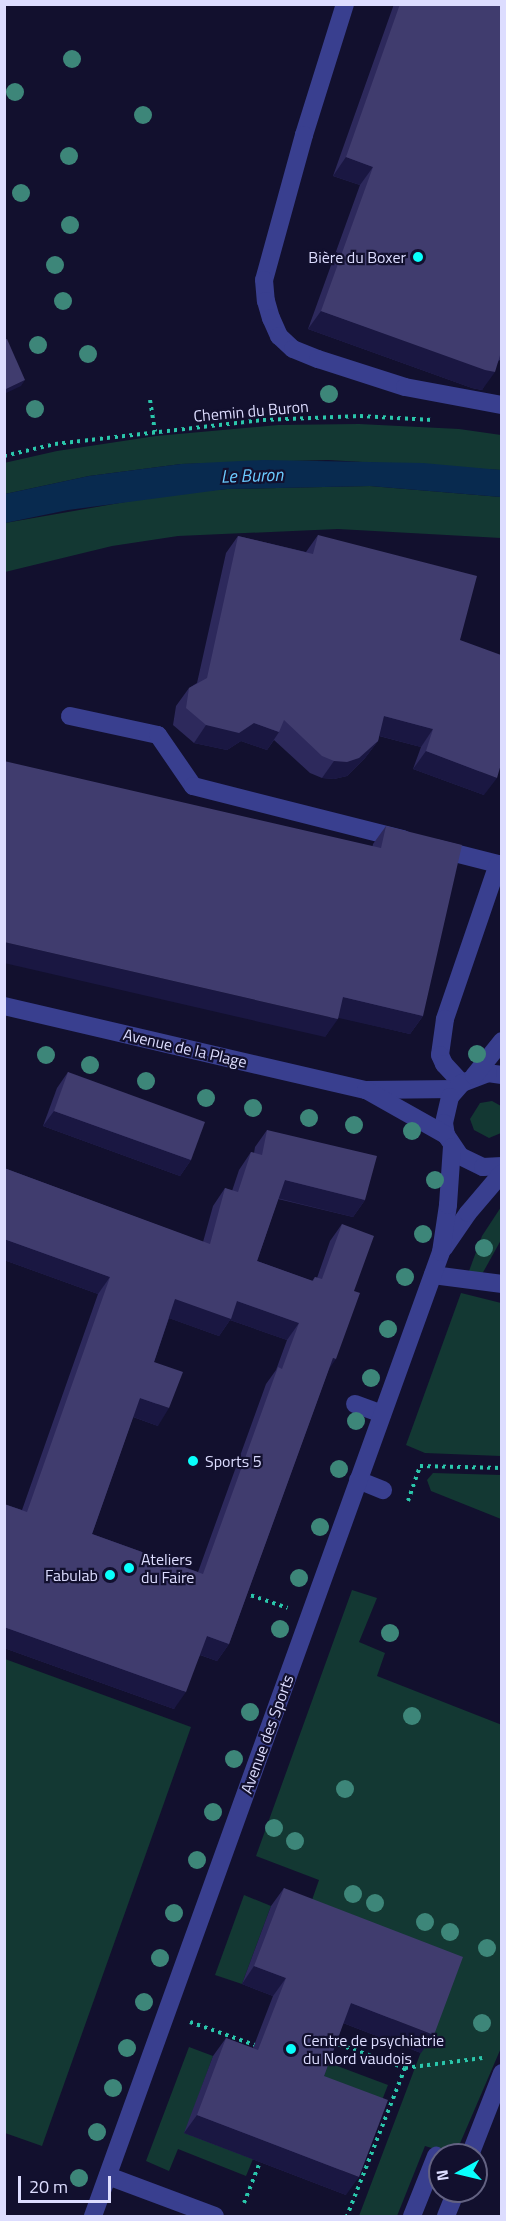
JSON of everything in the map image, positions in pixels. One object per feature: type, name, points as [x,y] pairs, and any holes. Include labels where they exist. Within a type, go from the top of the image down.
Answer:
[{"type":"street","points":[[345,4],[304,135],[264,280],[266,302],[271,318],[279,336],[293,349],[318,359],[405,387],[501,405]]},
{"type":"street","points":[[70,716],[158,735],[193,786],[498,864],[445,1019],[440,1055],[444,1064],[464,1083],[501,1041]]},
{"type":"street","name":"Avenue de la Plage","points":[[4,1006],[366,1090],[464,1083],[488,1073],[501,1075]]},
{"type":"street","name":"Avenue des Sports","points":[[93,2217],[441,1252],[448,1205],[449,1141],[445,1109],[464,1083]]},
{"type":"street","name":"Avenue de la Plage","points":[[366,1090],[449,1141],[471,1163],[483,1167],[501,1166]]},
{"type":"street","name":"Avenue des Sports","points":[[441,1252],[468,1213],[501,1173]]},
{"type":"street","points":[[433,1275],[501,1284]]},
{"type":"street","points":[[355,1404],[382,1414]]},
{"type":"street","points":[[358,1480],[383,1490]]},
{"type":"street","points":[[475,2143],[501,2073]]},
{"type":"street","points":[[108,2176],[216,2217]]},
{"type":"street","points":[[412,2217],[428,2176]]},
{"type":"path","points":[[150,400],[155,432]]},
{"type":"path","name":"Chemin du Buron","points":[[4,456],[55,444],[263,420],[360,416],[437,420]]},
{"type":"path","points":[[408,1501],[420,1466],[501,1468]]},
{"type":"path","points":[[240,1591],[310,1616]]},
{"type":"path","points":[[190,2022],[255,2045]]},
{"type":"path","points":[[331,2042],[405,2068],[491,2057]]},
{"type":"path","points":[[347,2217],[405,2068]]},
{"type":"path","points":[[244,2203],[260,2162]]},
{"type":"green space","points":[[359,424],[459,429],[501,435],[501,470],[328,460],[181,464],[89,476],[5,494],[4,463],[57,451],[156,436],[278,425]]},
{"type":"green space","points":[[370,486],[501,497],[501,538],[338,529],[178,536],[112,546],[5,572],[5,523],[171,494],[227,489]]},
{"type":"green space","points":[[492,1101],[501,1106],[501,1133],[489,1138],[474,1130],[470,1119],[480,1103]]},
{"type":"green space","points":[[501,1207],[501,1240],[481,1276],[469,1271],[482,1236]]},
{"type":"green space","points":[[461,1293],[501,1303],[501,1456],[425,1453],[406,1445]]},
{"type":"green space","points":[[433,1473],[501,1475],[501,1519],[431,1491],[427,1480]]},
{"type":"green space","points":[[352,1590],[377,1598],[359,1642],[385,1653],[377,1676],[502,1725],[501,2048],[460,2143],[428,2143],[428,2147],[425,2146],[397,2216],[359,2216],[450,1975],[305,1920],[319,1880],[256,1856]]},
{"type":"green space","points":[[5,1659],[191,1727],[42,2146],[5,2133]]},
{"type":"green space","points":[[244,1895],[271,1906],[242,1984],[215,1975]]},
{"type":"green space","points":[[189,2047],[213,2056],[185,2133],[253,2159],[246,2176],[178,2149],[169,2171],[146,2161]]},
{"type":"green space","points":[[324,2061],[388,2085],[375,2118],[311,2094]]},
{"type":"water","name":"Le Buron","points":[[263,460],[423,463],[501,470],[501,497],[370,486],[227,489],[68,510],[5,523],[5,494],[89,476],[181,464]]},
{"type":"building","name":"Bière du Boxer","points":[[400,4],[501,4],[501,352],[495,372],[321,311],[373,167],[346,157]]},
{"type":"building","points":[[7,339],[25,380],[4,390],[4,340]]},
{"type":"building","points":[[318,535],[477,576],[460,640],[501,655],[501,764],[497,778],[426,751],[433,729],[384,716],[378,741],[359,758],[347,762],[334,761],[322,756],[284,720],[279,732],[254,723],[239,733],[206,725],[186,708],[189,688],[207,678],[238,536],[313,554]]},
{"type":"building","points":[[4,761],[381,848],[386,826],[462,845],[423,1016],[343,997],[338,1019],[4,942]]},
{"type":"building","points":[[68,1072],[205,1122],[191,1160],[54,1111]]},
{"type":"building","points":[[267,1130],[377,1156],[365,1200],[285,1180],[257,1261],[313,1281],[315,1277],[322,1279],[342,1224],[374,1236],[354,1291],[360,1293],[336,1359],[333,1358],[229,1644],[207,1636],[186,1692],[4,1627],[4,1504],[27,1512],[110,1277],[4,1239],[4,1168],[210,1244],[225,1188],[238,1192],[251,1152],[262,1155]],"holes":[[[175,1299],[231,1319],[237,1301],[299,1323],[282,1369],[278,1367],[203,1574],[92,1534],[140,1398],[169,1408],[183,1372],[154,1362]]]},
{"type":"building","name":"Centre de psychiatrie du Nord vaudois","points":[[284,1888],[463,1957],[434,2035],[351,2003],[324,2076],[388,2100],[359,2177],[197,2115],[226,2038],[258,2050],[286,1978],[254,1966]]},
{"type":"place","name":"Bière du Boxer","points":[[418,257]]},
{"type":"place","name":"Sports 5","points":[[193,1461]]},
{"type":"place","name":"Ateliers du Faire","points":[[129,1568]]},
{"type":"place","name":"Fabulab","points":[[110,1575]]},
{"type":"place","name":"Centre de psychiatrie du Nord vaudois","points":[[291,2049]]}]
